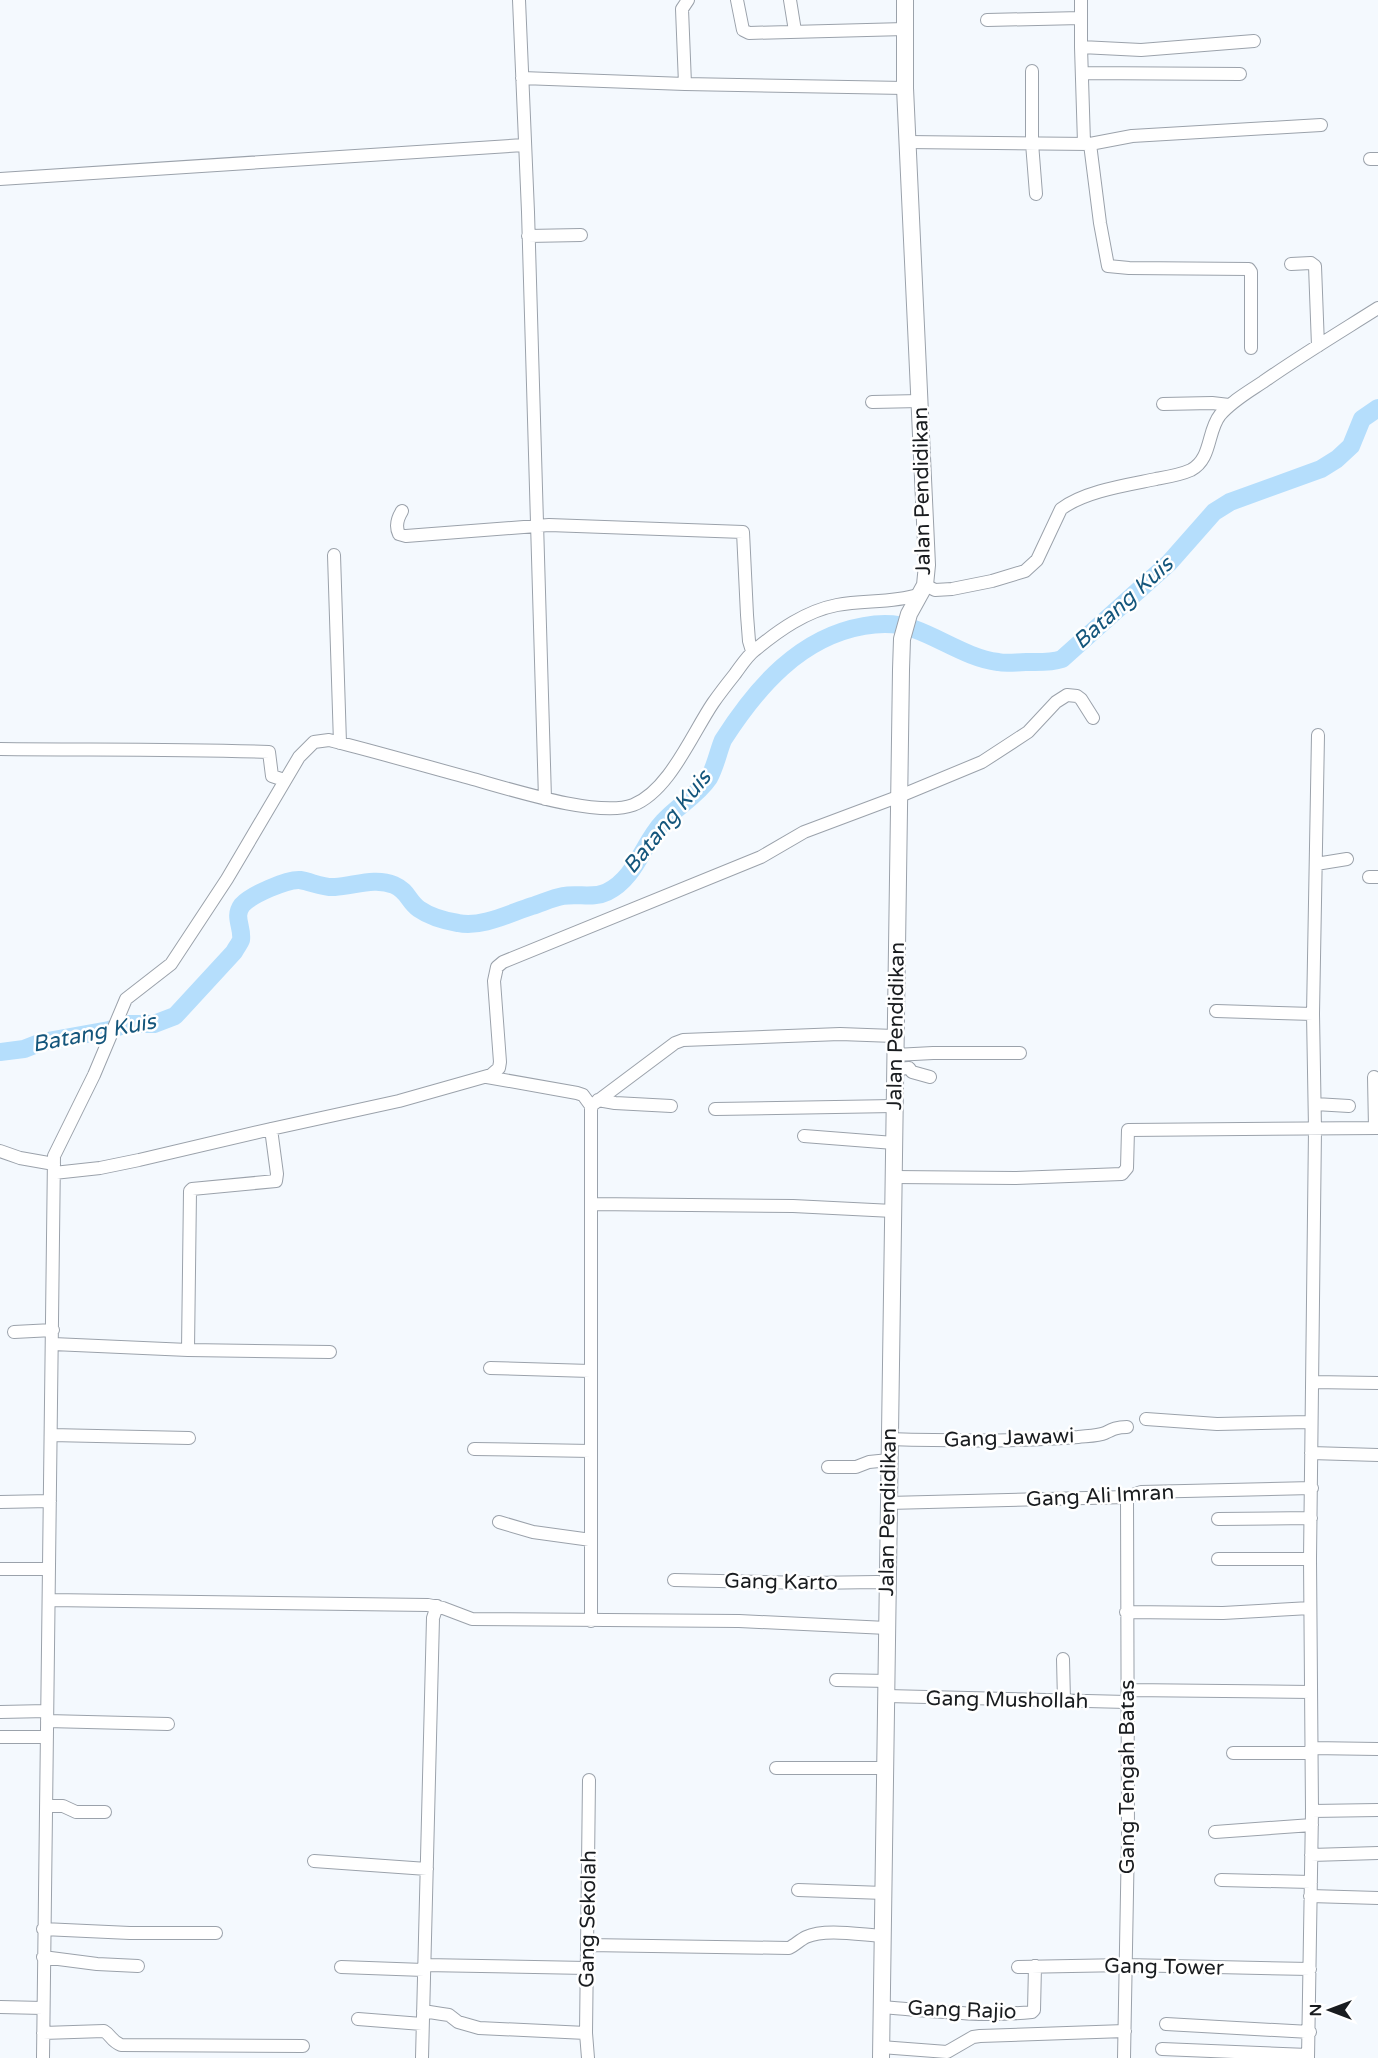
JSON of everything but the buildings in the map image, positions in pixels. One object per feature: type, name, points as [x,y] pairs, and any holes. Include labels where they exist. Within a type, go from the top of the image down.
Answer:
[{"type":"main road","name":"Jalan Pendidikan","points":[[881,2052],[894,1106],[901,1062],[894,1036],[902,639],[909,614],[922,590],[927,564],[907,142],[905,0]]},
{"type":"street","points":[[519,0],[538,525],[545,799]]},
{"type":"street","points":[[685,84],[682,9],[688,0]]},
{"type":"street","points":[[737,0],[743,30],[756,34],[905,29]]},
{"type":"street","points":[[790,0],[795,31]]},
{"type":"street","points":[[1081,0],[1082,73],[1087,143],[1108,266],[1249,269],[1251,272],[1251,348]]},
{"type":"street","points":[[987,20],[1081,18]]},
{"type":"street","points":[[1081,48],[1141,50],[1254,40]]},
{"type":"street","points":[[1032,70],[1032,143],[1036,194]]},
{"type":"street","points":[[1082,73],[1240,74]]},
{"type":"street","points":[[522,78],[905,88]]},
{"type":"street","points":[[907,142],[1087,143],[1132,136],[1321,125]]},
{"type":"street","points":[[0,179],[524,144]]},
{"type":"street","points":[[528,236],[581,235]]},
{"type":"street","points":[[1291,264],[1311,263],[1315,266],[1318,346]]},
{"type":"street","points":[[43,2058],[54,1156],[126,999],[171,964],[227,879],[299,757],[314,742],[322,740],[545,799],[585,806],[632,805],[648,797],[676,762],[713,703],[752,651],[791,624],[818,610],[839,605],[889,601],[922,590],[952,589],[992,581],[1025,570],[1037,560],[1061,509],[1087,496],[1134,483],[1181,474],[1193,469],[1202,461],[1218,418],[1229,405],[1378,308]]},
{"type":"street","points":[[872,402],[920,401]]},
{"type":"street","points":[[1163,404],[1229,405]]},
{"type":"street","points":[[402,511],[396,526],[401,536],[477,532],[538,525],[655,527],[744,532],[747,615],[752,651]]},
{"type":"street","points":[[334,555],[340,743]]},
{"type":"street","points":[[0,1151],[54,1168],[100,1168],[399,1101],[486,1077],[499,1068],[500,1062],[494,981],[497,967],[503,962],[761,856],[804,832],[900,796],[995,755],[1028,732],[1056,702],[1067,695],[1081,699],[1093,718]]},
{"type":"street","points":[[1162,2049],[1308,2057],[1312,1825],[1310,1559],[1315,1129],[1313,1014],[1318,735]]},
{"type":"street","points":[[0,750],[171,749],[269,752],[271,774],[284,780]]},
{"type":"street","points":[[1316,864],[1347,859]]},
{"type":"street","points":[[1216,1011],[1313,1014]]},
{"type":"street","points":[[590,1101],[675,1043],[683,1040],[840,1034],[894,1036]]},
{"type":"street","points":[[901,1062],[1020,1053]]},
{"type":"street","points":[[901,1062],[912,1072],[930,1077]]},
{"type":"street","points":[[486,1077],[590,1101],[671,1106]]},
{"type":"street","points":[[893,1177],[1015,1178],[1122,1174],[1127,1168],[1128,1130],[1376,1128],[1374,1077]]},
{"type":"street","points":[[590,1101],[591,1621]]},
{"type":"street","points":[[1315,1104],[1349,1106]]},
{"type":"street","points":[[715,1109],[894,1106]]},
{"type":"street","points":[[188,1350],[190,1191],[276,1181],[271,1129]]},
{"type":"street","points":[[804,1136],[894,1143]]},
{"type":"street","points":[[591,1204],[793,1206],[892,1211]]},
{"type":"street","points":[[14,1332],[53,1330]]},
{"type":"street","points":[[53,1344],[188,1350],[330,1352]]},
{"type":"street","points":[[490,1368],[590,1371]]},
{"type":"street","points":[[1312,1382],[1378,1383]]},
{"type":"street","points":[[1146,1419],[1217,1424],[1311,1422]]},
{"type":"street","name":"Gang Jawawi","points":[[889,1439],[1017,1441],[1079,1437],[1126,1427]]},
{"type":"street","points":[[51,1435],[189,1438]]},
{"type":"street","points":[[474,1449],[591,1451]]},
{"type":"street","points":[[1311,1453],[1378,1455]]},
{"type":"street","points":[[828,1467],[856,1467],[869,1462],[889,1460]]},
{"type":"street","name":"Gang Ali Imran","points":[[888,1503],[1127,1497],[1141,1492],[1312,1488]]},
{"type":"street","name":"Gang Tengah Batas","points":[[1124,2058],[1128,1838],[1127,1497]]},
{"type":"street","points":[[0,1502],[50,1501]]},
{"type":"street","points":[[1218,1519],[1311,1518]]},
{"type":"street","points":[[499,1522],[533,1532],[591,1540]]},
{"type":"street","points":[[1218,1559],[1310,1559]]},
{"type":"street","points":[[0,1569],[49,1569]]},
{"type":"street","name":"Gang Karto","points":[[674,1580],[888,1584]]},
{"type":"street","points":[[49,1600],[428,1605],[437,1606],[472,1620],[740,1621],[887,1628]]},
{"type":"street","points":[[422,2058],[433,1618],[437,1606]]},
{"type":"street","points":[[1126,1612],[1223,1613],[1310,1608]]},
{"type":"street","points":[[1063,1659],[1064,1701]]},
{"type":"street","name":"Gang Mushollah","points":[[836,1680],[887,1689],[1064,1701],[1128,1696],[1311,1692]]},
{"type":"street","points":[[0,1712],[168,1724]]},
{"type":"street","points":[[0,1737],[47,1737]]},
{"type":"street","points":[[1233,1752],[1378,1749]]},
{"type":"street","points":[[776,1768],[886,1768]]},
{"type":"street","name":"Gang Sekolah","points":[[588,2058],[586,2033],[589,1780]]},
{"type":"street","points":[[46,1806],[63,1806],[76,1812],[105,1812]]},
{"type":"street","points":[[1312,1811],[1378,1810]]},
{"type":"street","points":[[1215,1832],[1312,1825]]},
{"type":"street","points":[[1311,1855],[1378,1853]]},
{"type":"street","points":[[314,1861],[427,1869]]},
{"type":"street","points":[[1221,1880],[1311,1882]]},
{"type":"street","points":[[798,1890],[884,1893]]},
{"type":"street","points":[[1310,1896],[1378,1898]]},
{"type":"street","points":[[43,1929],[130,1933],[216,1933]]},
{"type":"street","points":[[588,1945],[789,1947],[804,1937],[829,1933],[883,1936]]},
{"type":"street","points":[[43,1957],[97,1964],[138,1966]]},
{"type":"street","name":"Gang Tower","points":[[1018,1967],[1125,1965],[1310,1969]]},
{"type":"street","name":"Gang Rajio","points":[[882,2007],[956,2013],[1032,2012],[1034,2010],[1035,1966]]},
{"type":"street","points":[[341,1967],[587,1968]]},
{"type":"street","points":[[0,2007],[43,2008]]},
{"type":"street","points":[[358,2019],[422,2018],[448,2015],[458,2022],[479,2028],[586,2033]]},
{"type":"street","points":[[1166,2024],[1310,2032]]},
{"type":"street","points":[[43,2032],[104,2031],[114,2042],[121,2045],[303,2046]]},
{"type":"street","points":[[881,2052],[947,2052],[973,2037],[980,2036],[1125,2031]]},
{"type":"waterway","name":"Batang Kuis","points":[[0,1052],[24,1049],[42,1042],[109,1030],[127,1024],[154,1024],[175,1016],[239,944],[241,935],[238,914],[242,905],[261,892],[294,880],[331,887],[372,882],[387,883],[402,890],[423,912],[443,920],[467,924],[496,919],[559,897],[596,895],[607,892],[625,878],[663,822],[709,778],[723,740],[750,701],[782,667],[800,653],[841,632],[864,626],[889,624],[914,629],[966,652],[1001,663],[1048,662],[1062,659],[1169,563],[1214,512],[1230,502],[1321,469],[1337,459],[1351,446],[1362,419],[1378,408]]}]
